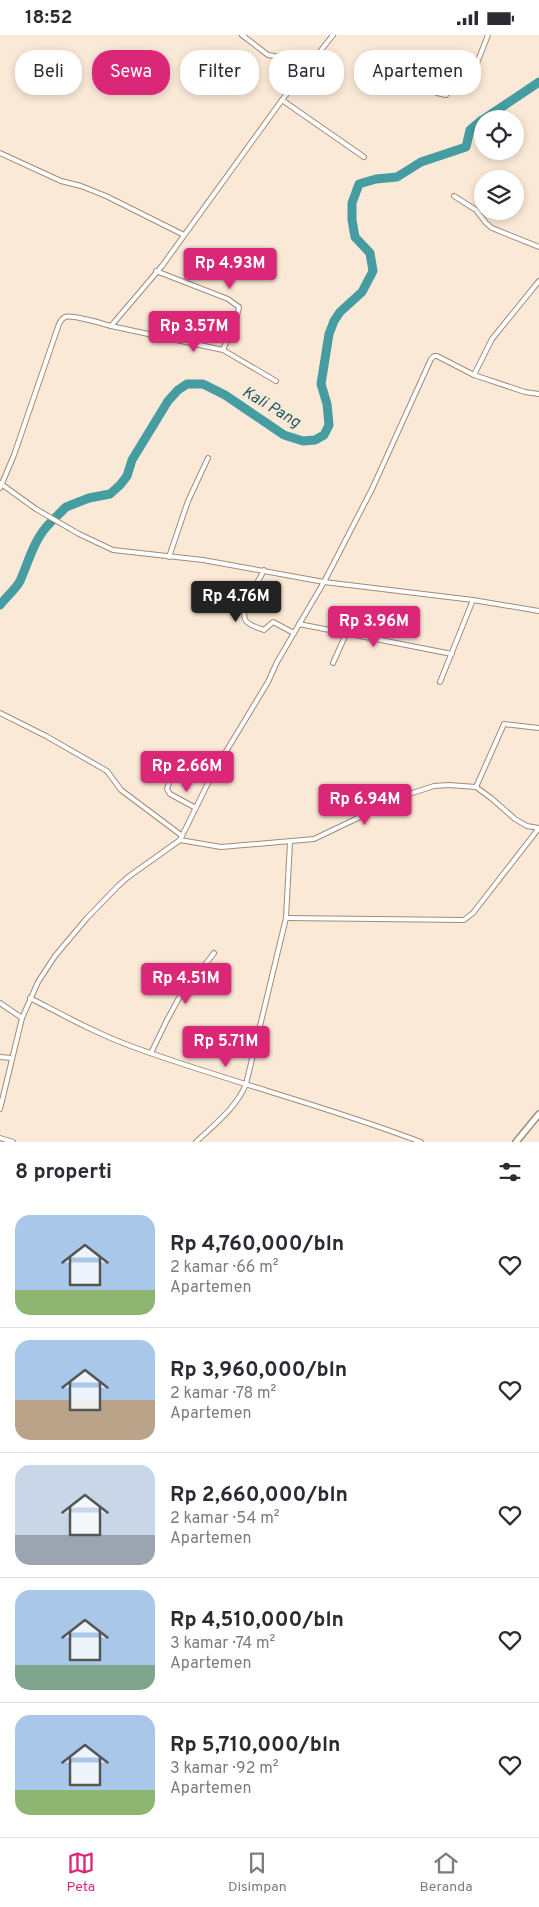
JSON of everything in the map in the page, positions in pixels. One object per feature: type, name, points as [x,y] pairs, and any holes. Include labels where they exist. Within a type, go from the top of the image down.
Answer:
[{"type":"street","points":[[242,35],[269,55]]},
{"type":"street","points":[[321,50],[333,35]]},
{"type":"street","points":[[481,53],[488,35]]},
{"type":"street","points":[[111,326],[184,235],[286,95]]},
{"type":"street","points":[[282,100],[364,157]]},
{"type":"street","points":[[0,153],[61,181],[81,186],[106,196],[184,235]]},
{"type":"street","points":[[454,196],[476,210],[492,228],[539,247]]},
{"type":"street","points":[[156,271],[228,299],[239,307],[238,315],[223,350]]},
{"type":"street","points":[[474,375],[492,339],[539,281]]},
{"type":"street","points":[[276,381],[223,350],[65,317],[59,324],[14,455],[1,485],[36,509],[79,534],[113,550],[204,560],[324,582],[474,600],[539,611]]},
{"type":"street","points":[[0,1109],[22,1018],[30,998],[55,956],[87,918],[128,877],[180,838],[194,807],[213,773],[324,582],[372,489],[431,359],[437,356],[474,375],[525,392],[539,393]]},
{"type":"street","points":[[169,557],[188,501],[208,458]]},
{"type":"street","points":[[264,571],[244,609],[245,619],[247,623],[264,630],[273,622],[294,633]]},
{"type":"street","points":[[440,682],[474,600]]},
{"type":"street","points":[[299,624],[452,654]]},
{"type":"street","points":[[333,663],[346,634]]},
{"type":"street","points":[[0,713],[46,736],[107,771],[120,790],[180,838],[221,847],[314,839],[418,791],[449,785],[476,787],[515,819],[526,826],[539,828],[468,919],[286,915]]},
{"type":"street","points":[[476,787],[504,724],[539,728]]},
{"type":"street","points":[[169,783],[168,789],[170,794],[194,807]]},
{"type":"street","points":[[199,1141],[231,1107],[246,1084],[286,915],[290,842]]},
{"type":"street","points":[[151,1053],[166,1019],[179,998],[214,953]]},
{"type":"street","points":[[30,998],[117,1041],[246,1084],[351,1116],[420,1142]]},
{"type":"street","points":[[0,1003],[22,1018]]},
{"type":"street","points":[[0,1057],[12,1058]]},
{"type":"street","points":[[516,1142],[539,1114]]},
{"type":"street","points":[[0,1138],[13,1142]]},
{"type":"waterway","name":"Kali Pang","points":[[497,110],[539,82]]},
{"type":"waterway","name":"Kali Pang","points":[[56,517],[66,507],[89,498],[110,494],[120,485],[127,476],[132,460],[168,401],[178,390],[187,384],[203,384],[225,395],[284,435],[303,441],[315,440],[324,435],[329,425],[327,404],[321,384],[329,334],[340,312],[362,292],[373,271],[370,253],[355,237],[352,220],[352,203],[359,184],[376,179],[397,177],[421,162],[466,147],[470,130],[474,127]]},
{"type":"waterway","name":"Kali Pang","points":[[0,605],[20,581],[36,542],[51,522]]}]
